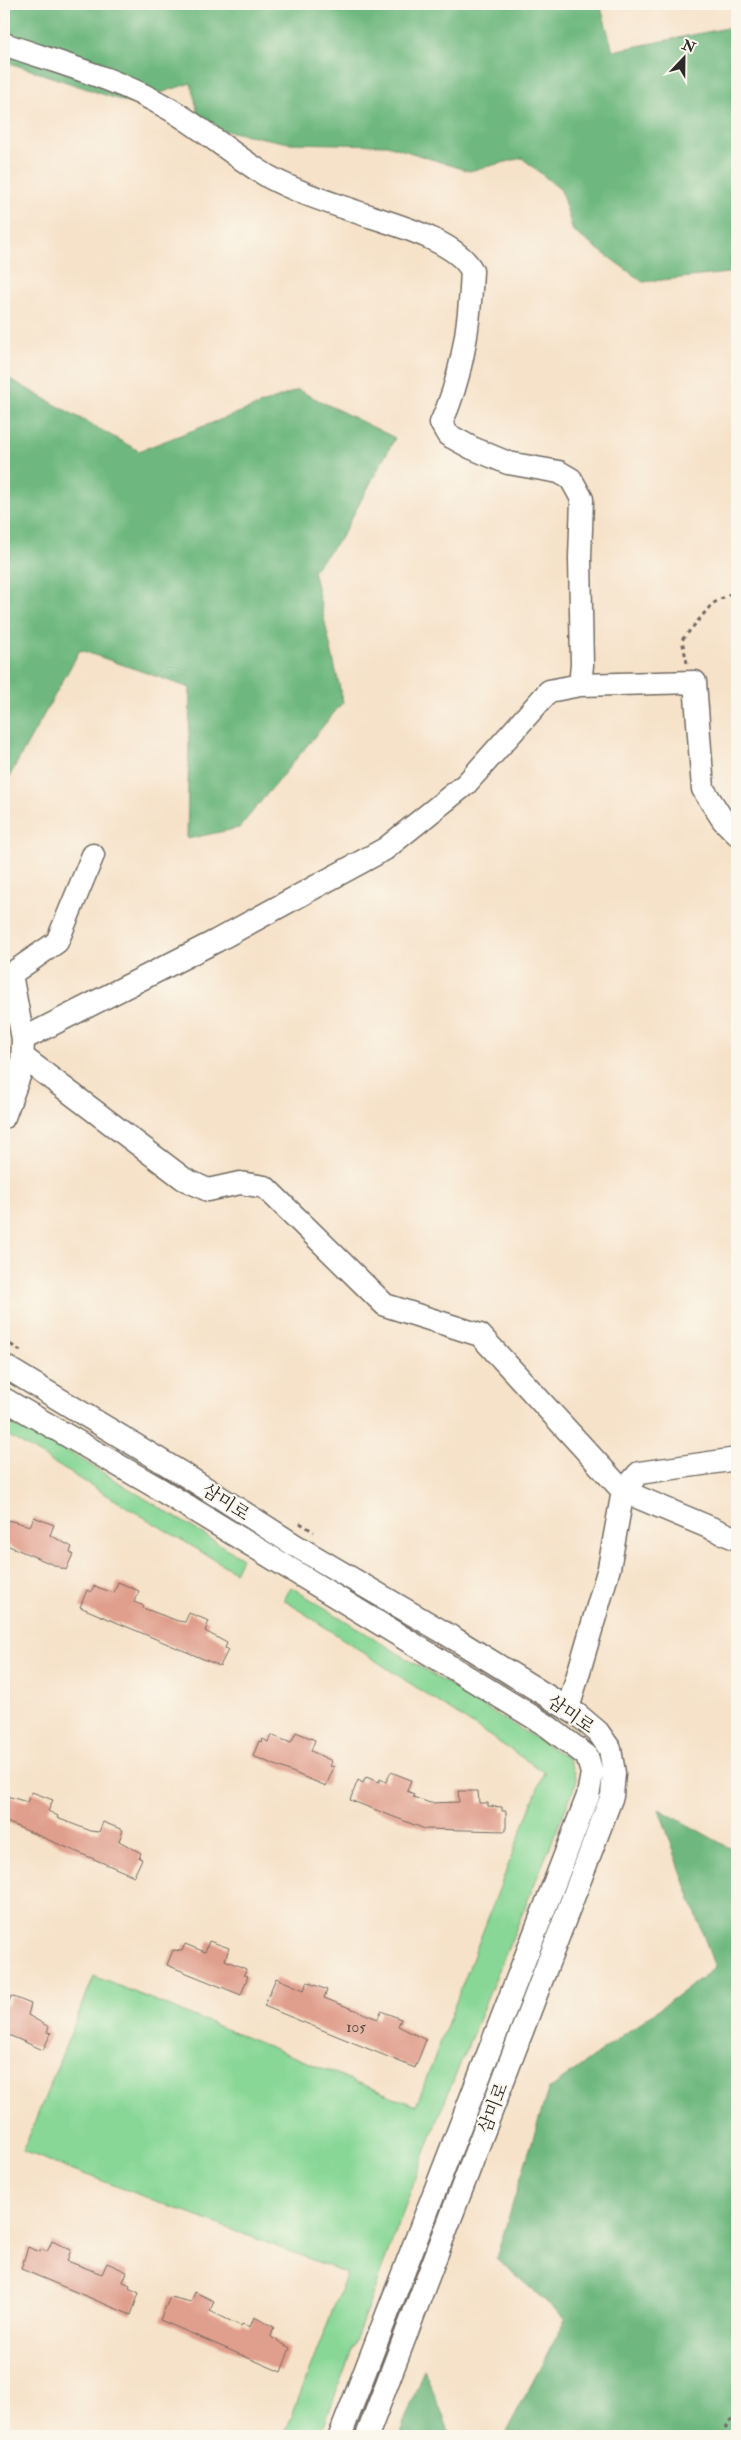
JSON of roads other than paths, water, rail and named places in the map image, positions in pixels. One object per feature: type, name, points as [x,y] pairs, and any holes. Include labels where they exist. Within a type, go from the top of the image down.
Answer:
[{"type":"street","points":[[4,44],[124,85],[167,107],[270,177],[320,200],[432,240],[453,249],[467,261],[472,271],[464,347],[448,409],[441,423],[448,435],[472,448],[508,463],[559,472],[571,479],[582,499],[580,558],[582,665],[580,684]]},
{"type":"street","points":[[23,1048],[385,849],[466,784],[549,690],[580,684],[694,682],[703,789],[723,820],[737,834]]},
{"type":"street","points":[[4,1117],[22,1068],[23,1048],[11,974],[57,942],[93,855]]},
{"type":"street","points":[[23,1048],[184,1179],[208,1190],[240,1183],[265,1188],[385,1305],[480,1335],[624,1491],[737,1539]]},
{"type":"street","name":"삼미로","points":[[4,1366],[296,1546],[568,1709],[598,1732],[610,1749],[614,1773],[612,1796],[367,2436]]},
{"type":"street","name":"삼미로","points":[[4,1399],[156,1487],[546,1725],[587,1756],[592,1773],[588,1796],[340,2436]]},
{"type":"street","points":[[568,1709],[609,1568],[624,1491],[638,1473],[737,1459]]}]
